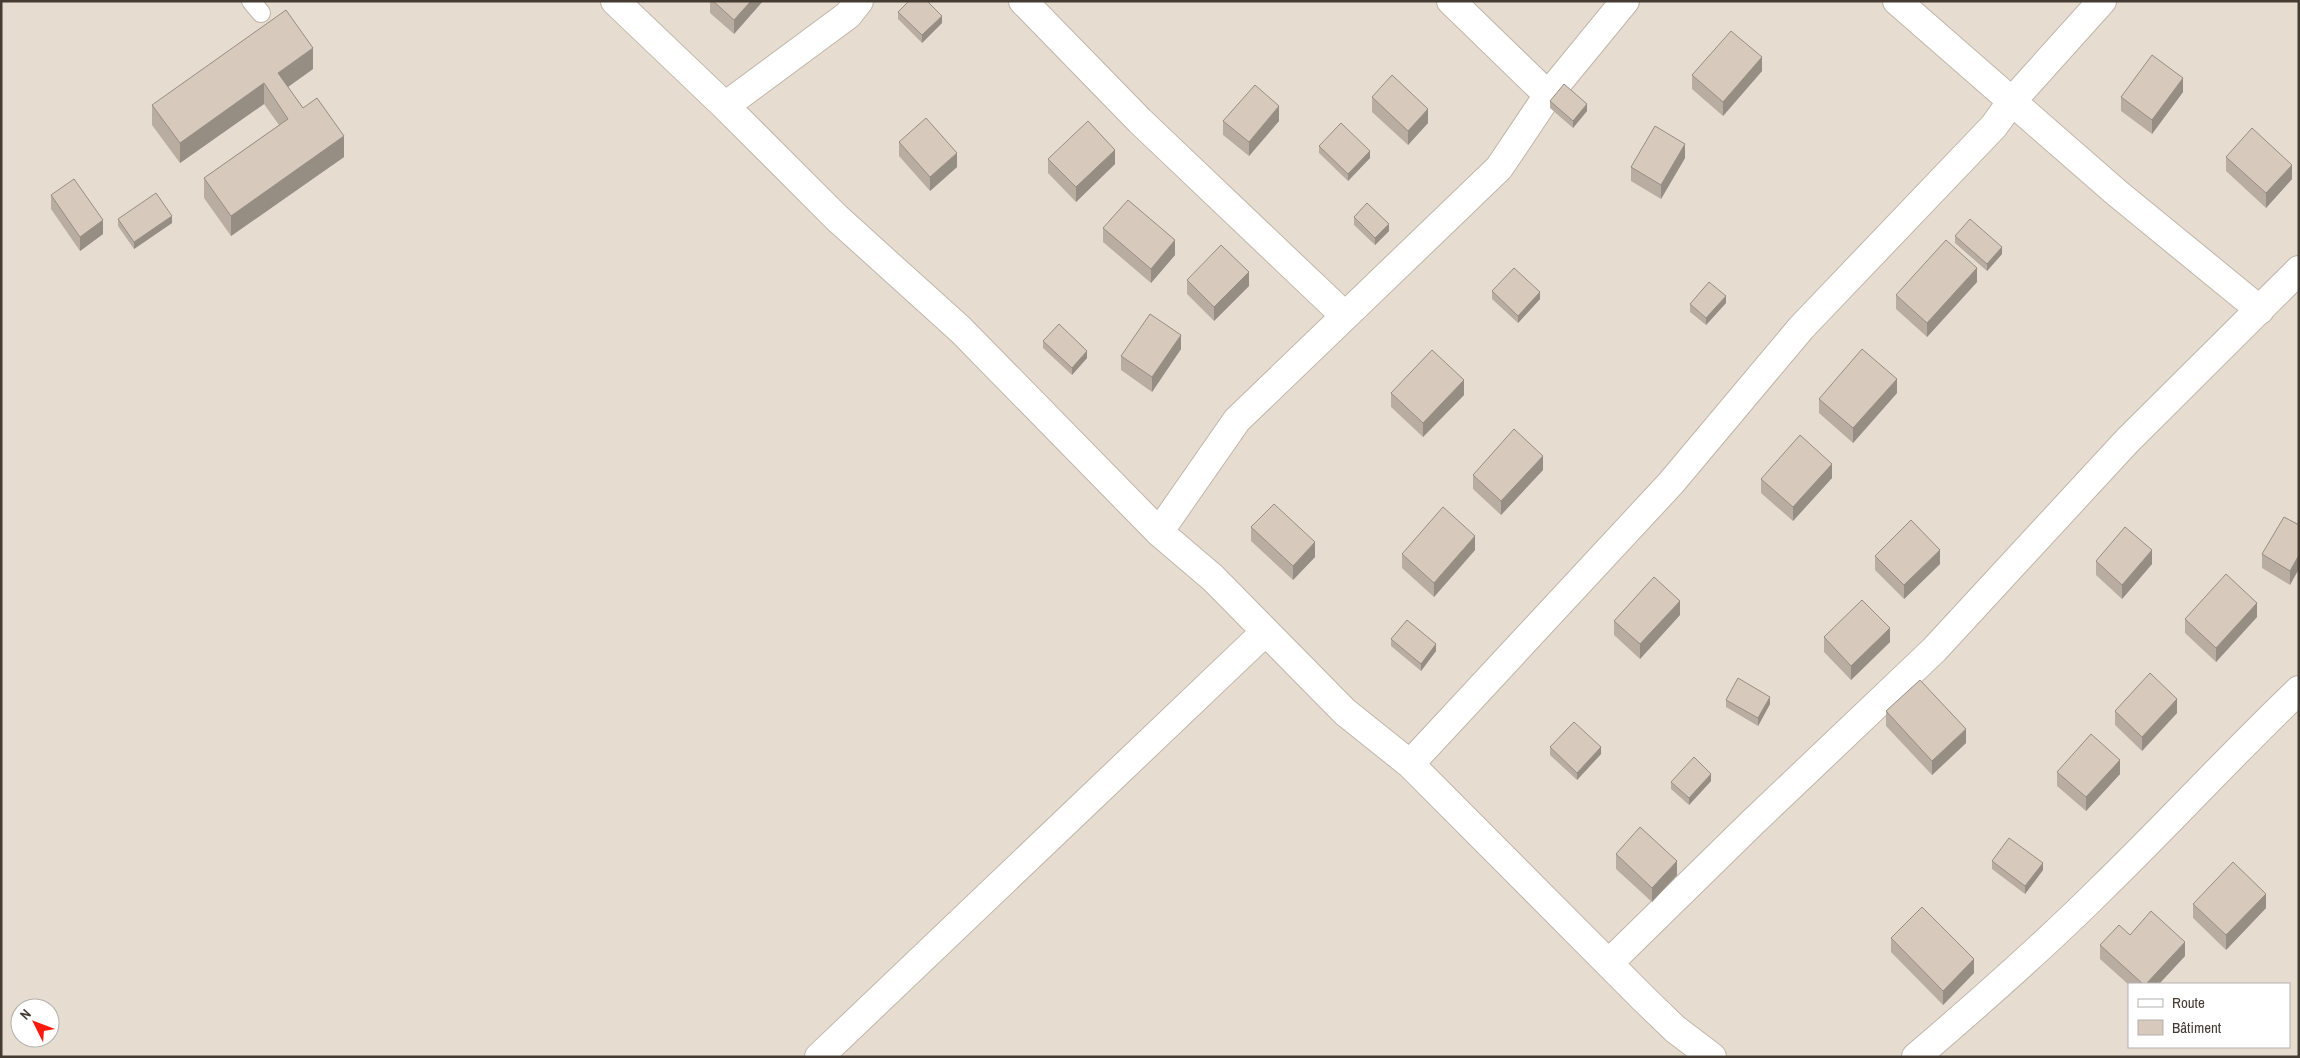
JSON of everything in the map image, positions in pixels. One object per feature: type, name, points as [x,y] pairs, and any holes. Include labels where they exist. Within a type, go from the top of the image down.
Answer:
[{"type":"street","points":[[615,1],[725,106],[837,218],[960,330],[1159,532],[1213,578],[1345,712],[1410,764],[1675,1029],[1712,1057]]},
{"type":"street","points":[[725,106],[848,15],[859,1]]},
{"type":"street","points":[[1023,1],[1140,121],[1344,315]]},
{"type":"street","points":[[1451,1],[1548,95]]},
{"type":"street","points":[[1159,532],[1237,420],[1344,315],[1499,168],[1548,95],[1625,1]]},
{"type":"street","points":[[1897,1],[2117,193],[2260,310]]},
{"type":"street","points":[[1410,764],[1671,483],[1801,328],[1994,126],[2012,101],[2102,1]]},
{"type":"street","points":[[1609,963],[1752,823],[1934,650],[2127,441],[2299,270]]},
{"type":"street","points":[[819,1057],[1265,632]]},
{"type":"street","points":[[1916,1057],[2015,973],[2299,690]]},
{"type":"shaded area","points":[[1,1],[2299,1],[2299,1057],[1,1057]]},
{"type":"building","points":[[713,1],[751,1],[734,20]]},
{"type":"building","points":[[909,1],[927,1],[942,16],[922,35],[898,12]]},
{"type":"building","points":[[286,10],[313,48],[278,73],[303,108],[317,98],[344,136],[231,216],[204,178],[288,119],[264,83],[180,143],[152,105]]},
{"type":"building","points":[[1731,31],[1762,57],[1723,102],[1692,75]]},
{"type":"building","points":[[2152,55],[2183,78],[2152,120],[2121,97]]},
{"type":"building","points":[[1392,75],[1428,109],[1408,131],[1372,97]]},
{"type":"building","points":[[1564,84],[1587,104],[1573,121],[1550,101]]},
{"type":"building","points":[[1255,85],[1279,106],[1249,142],[1223,121]]},
{"type":"building","points":[[926,118],[957,153],[930,177],[899,142]]},
{"type":"building","points":[[1088,121],[1115,150],[1076,187],[1048,159]]},
{"type":"building","points":[[1341,123],[1370,151],[1348,174],[1319,146]]},
{"type":"building","points":[[1655,126],[1685,144],[1661,185],[1631,167]]},
{"type":"building","points":[[2252,128],[2292,165],[2266,193],[2226,157]]},
{"type":"building","points":[[74,179],[103,220],[80,237],[51,195]]},
{"type":"building","points":[[156,193],[172,216],[134,242],[118,219]]},
{"type":"building","points":[[1128,200],[1175,240],[1151,269],[1103,228]]},
{"type":"building","points":[[1367,203],[1389,224],[1375,238],[1354,217]]},
{"type":"building","points":[[1970,219],[2002,247],[1987,264],[1955,236]]},
{"type":"building","points":[[1946,240],[1977,268],[1927,323],[1896,295]]},
{"type":"building","points":[[1221,245],[1249,272],[1214,307],[1187,280]]},
{"type":"building","points":[[1514,268],[1540,292],[1518,316],[1492,291]]},
{"type":"building","points":[[1709,282],[1726,296],[1706,318],[1690,304]]},
{"type":"building","points":[[1150,314],[1181,335],[1152,377],[1121,356]]},
{"type":"building","points":[[1059,324],[1087,351],[1072,368],[1043,341]]},
{"type":"building","points":[[1862,349],[1897,379],[1853,428],[1819,399]]},
{"type":"building","points":[[1432,350],[1464,380],[1423,423],[1391,393]]},
{"type":"building","points":[[1514,429],[1543,456],[1501,501],[1473,475]]},
{"type":"building","points":[[1800,435],[1832,464],[1793,507],[1761,479]]},
{"type":"building","points":[[1274,504],[1315,542],[1293,566],[1251,527]]},
{"type":"building","points":[[1443,507],[1475,536],[1434,583],[1402,554]]},
{"type":"building","points":[[2284,517],[2299,525],[2299,555],[2290,571],[2262,554]]},
{"type":"building","points":[[1911,520],[1940,550],[1904,585],[1875,556]]},
{"type":"building","points":[[2125,527],[2152,550],[2122,585],[2096,561]]},
{"type":"building","points":[[2226,574],[2257,603],[2216,648],[2185,619]]},
{"type":"building","points":[[1654,577],[1680,601],[1640,644],[1614,621]]},
{"type":"building","points":[[1862,600],[1890,628],[1851,666],[1824,637]]},
{"type":"building","points":[[1407,620],[1436,644],[1421,664],[1391,639]]},
{"type":"building","points":[[2150,673],[2177,699],[2142,737],[2115,711]]},
{"type":"building","points":[[1738,678],[1770,697],[1758,718],[1726,700]]},
{"type":"building","points":[[1920,680],[1966,729],[1932,761],[1886,711]]},
{"type":"building","points":[[1574,722],[1601,747],[1577,773],[1550,747]]},
{"type":"building","points":[[2091,734],[2120,760],[2086,797],[2057,772]]},
{"type":"building","points":[[1694,757],[1711,774],[1689,798],[1671,782]]},
{"type":"building","points":[[1640,827],[1677,861],[1652,888],[1616,854]]},
{"type":"building","points":[[2009,838],[2043,863],[2025,886],[1992,861]]},
{"type":"building","points":[[2233,862],[2266,894],[2226,935],[2193,904]]},
{"type":"building","points":[[1922,907],[1974,959],[1943,991],[1891,938]]},
{"type":"building","points":[[2151,911],[2185,942],[2147,983],[2142,983],[2100,945],[2119,925],[2130,935]]}]
